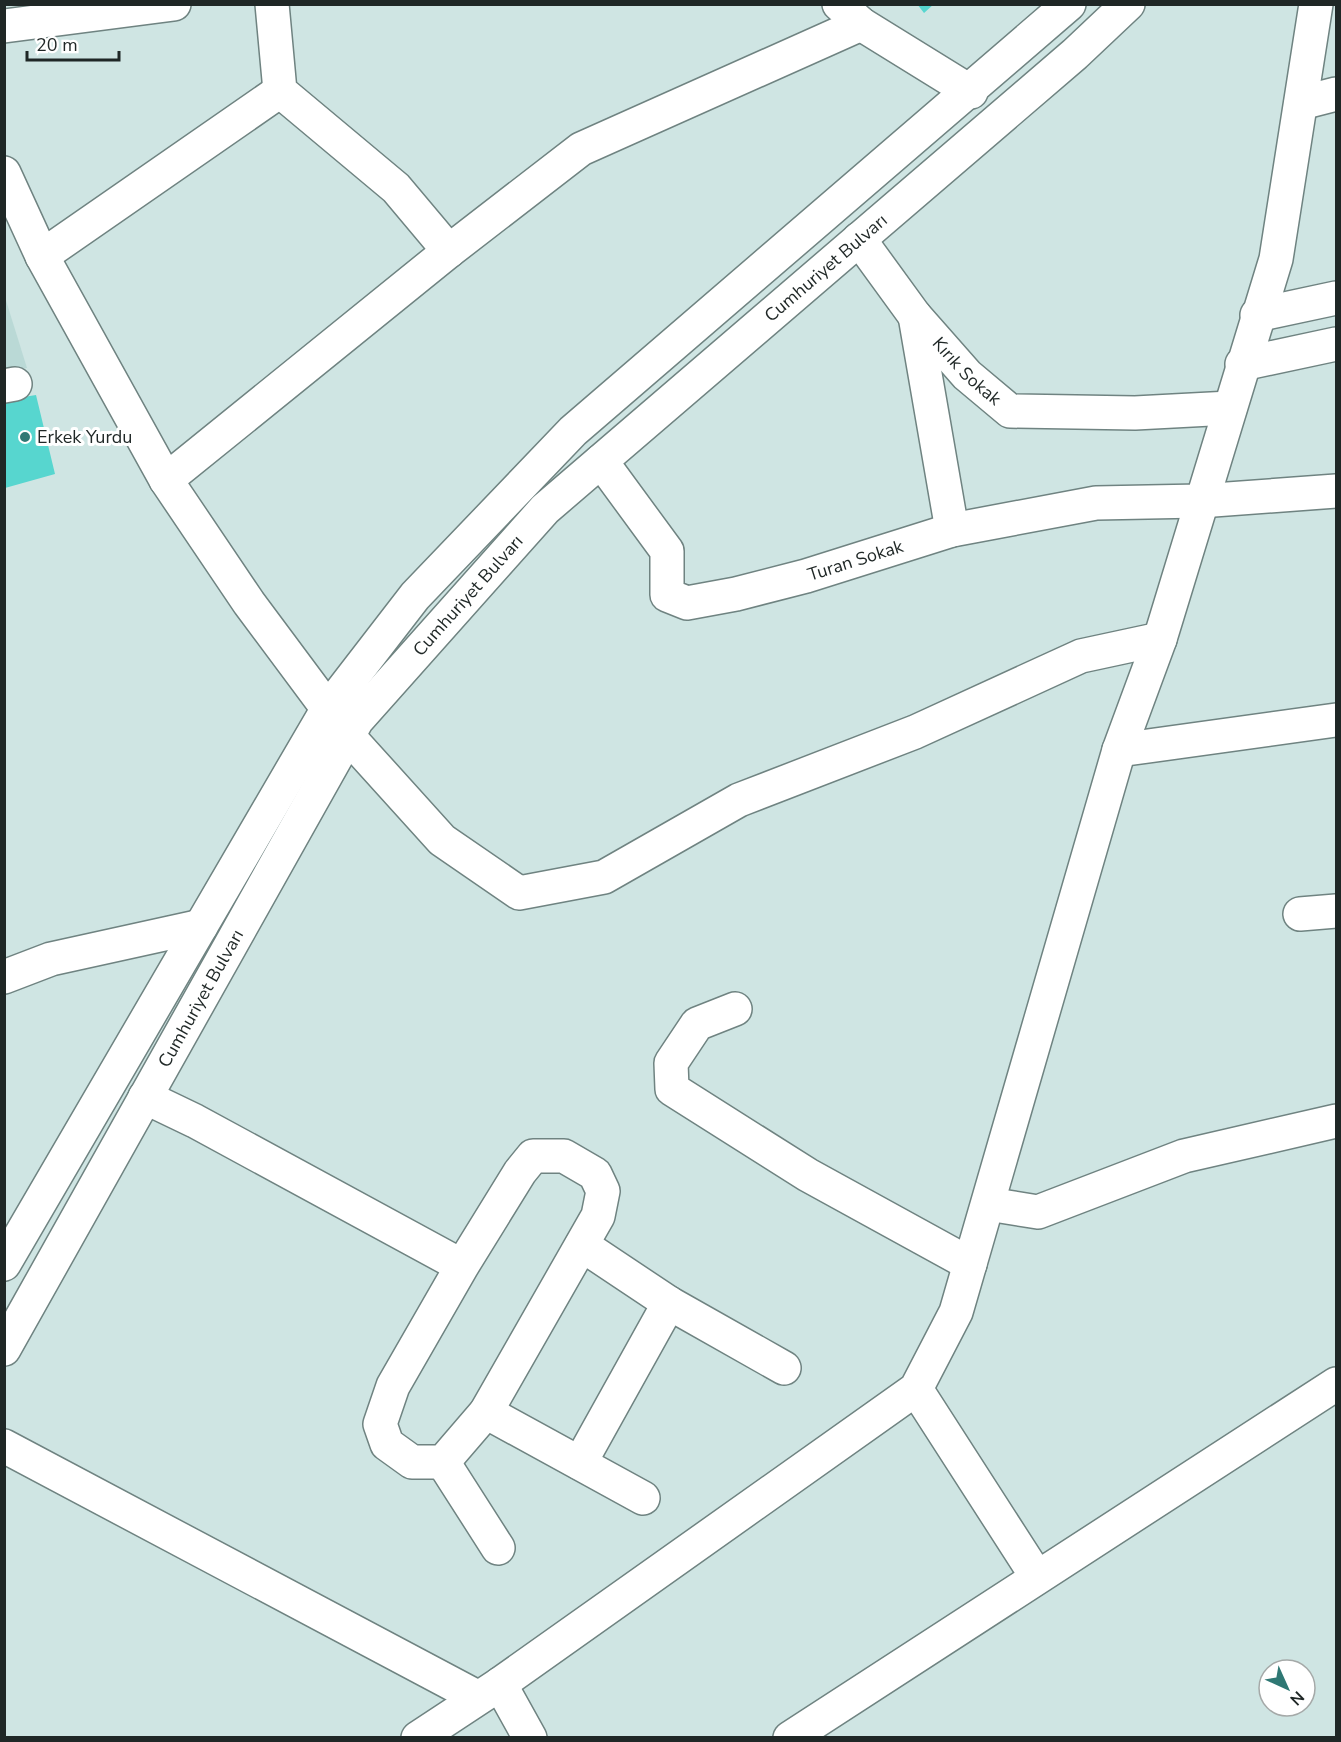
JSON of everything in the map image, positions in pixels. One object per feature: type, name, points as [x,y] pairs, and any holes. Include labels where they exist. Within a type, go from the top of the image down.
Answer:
[{"type":"street","points":[[4,26],[174,4]]},
{"type":"street","points":[[272,4],[280,91],[396,188],[448,251]]},
{"type":"street","name":"Cumhuriyet Bulvarı","points":[[4,1264],[327,710],[415,596],[573,431],[971,92],[1069,4]]},
{"type":"street","name":"Cumhuriyet Bulvarı","points":[[4,1349],[357,720],[545,509],[1128,4]]},
{"type":"street","points":[[418,1737],[488,1691],[916,1389],[956,1312],[1119,750],[1160,639],[1200,501],[1276,259],[1316,4]]},
{"type":"street","points":[[166,480],[448,251],[581,149],[850,14],[971,92]]},
{"type":"street","points":[[42,256],[280,91]]},
{"type":"street","points":[[1300,103],[1336,94]]},
{"type":"street","points":[[4,172],[42,256],[166,480],[249,603],[348,736],[442,840],[519,893],[604,877],[739,800],[915,732],[1081,656],[1160,639]]},
{"type":"street","name":"Kırık Sokak","points":[[859,239],[915,316],[967,375],[1010,411],[1134,413],[1230,408]]},
{"type":"street","points":[[1257,315],[1336,298]]},
{"type":"street","points":[[915,316],[952,530]]},
{"type":"street","points":[[1242,364],[1336,346]]},
{"type":"street","name":"Turan Sokak","points":[[601,461],[667,551],[667,595],[687,603],[806,576],[952,530],[1096,503],[1200,501],[1336,491]]},
{"type":"street","points":[[1119,750],[1336,720]]},
{"type":"street","points":[[1300,914],[1336,911]]},
{"type":"street","points":[[4,976],[51,959],[201,926]]},
{"type":"street","points":[[735,1009],[697,1024],[671,1063],[672,1089],[808,1175],[970,1264]]},
{"type":"street","points":[[145,1097],[195,1121],[462,1266]]},
{"type":"street","points":[[988,1204],[1038,1212],[1185,1156],[1336,1120]]},
{"type":"street","points":[[533,1156],[564,1156],[595,1174],[603,1191],[598,1216],[486,1412],[443,1462],[412,1462],[387,1444],[380,1424],[393,1386],[462,1266],[520,1172],[533,1156]]},
{"type":"street","points":[[582,1245],[669,1303],[784,1368]]},
{"type":"street","points":[[579,1463],[669,1303]]},
{"type":"street","points":[[790,1737],[1336,1384]]},
{"type":"street","points":[[916,1389],[1038,1577]]},
{"type":"street","points":[[486,1412],[643,1498]]},
{"type":"street","points":[[4,1446],[488,1691],[530,1737]]},
{"type":"street","points":[[443,1462],[498,1548]]},
{"type":"shaded area","points":[[4,294],[27,368],[5,372],[4,372]]},
{"type":"building","points":[[917,4],[934,4],[924,13]]},
{"type":"building","name":"Erkek Yurdu","points":[[36,395],[55,474],[5,488],[5,400]]},
{"type":"place","name":"Erkek Yurdu","points":[[25,437]]}]
